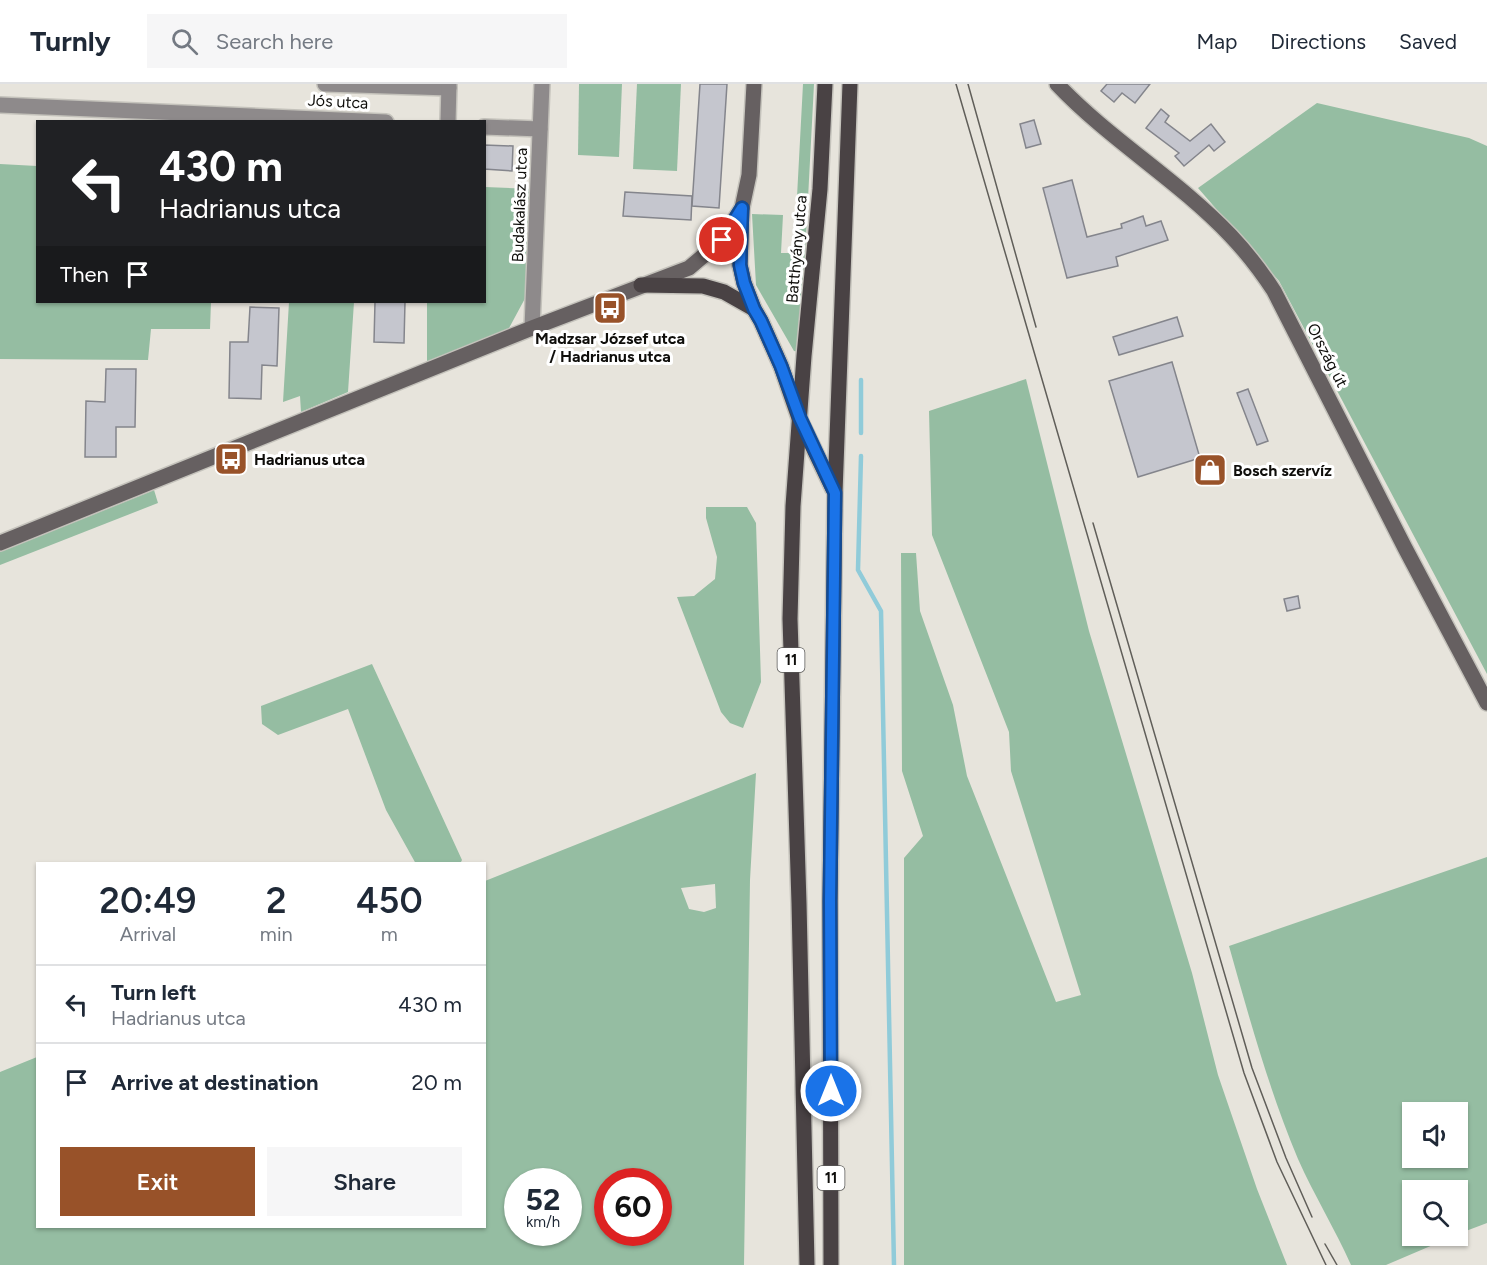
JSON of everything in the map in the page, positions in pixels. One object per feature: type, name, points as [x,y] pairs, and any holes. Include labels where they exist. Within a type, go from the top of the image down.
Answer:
[{"type":"main road","name":"Batthyány utca","points":[[800,418],[820,189],[825,84]]},
{"type":"main road","name":"11","points":[[831,1265],[830,901],[835,493],[850,84]]},
{"type":"main road","points":[[742,208],[740,265],[744,283],[781,366],[800,418],[835,493]]},
{"type":"main road","points":[[641,285],[703,286],[724,292],[754,309]]},
{"type":"main road","name":"11","points":[[800,418],[793,506],[790,619],[807,1265]]},
{"type":"street","name":"Jós utca","points":[[325,84],[449,86]]},
{"type":"street","name":"Budakalász utca","points":[[532,328],[542,84]]},
{"type":"street","points":[[0,543],[532,328],[688,268],[722,240],[742,208],[749,175],[754,84]]},
{"type":"street","name":"Ország út","points":[[1057,84],[1106,130],[1219,224],[1246,253],[1274,291],[1487,703]]},
{"type":"street","points":[[448,120],[449,86]]},
{"type":"street","name":"Jós utca","points":[[0,105],[341,120]]},
{"type":"street","points":[[486,127],[540,129]]},
{"type":"green space","points":[[579,84],[622,84],[619,157],[578,155]]},
{"type":"green space","points":[[637,84],[681,84],[677,171],[633,169]]},
{"type":"green space","points":[[803,84],[814,84],[800,352],[794,351],[756,285],[752,214],[783,215],[781,253],[794,253]]},
{"type":"green space","points":[[1317,103],[1469,138],[1487,146],[1487,674],[1279,281],[1198,188]]},
{"type":"green space","points":[[0,164],[36,166],[36,303],[211,303],[210,329],[151,329],[148,360],[0,359]]},
{"type":"green space","points":[[486,187],[532,189],[529,291],[508,330],[427,362],[427,303],[486,303]]},
{"type":"green space","points":[[289,303],[354,303],[348,392],[301,412],[300,396],[283,402]]},
{"type":"green space","points":[[1026,379],[1089,631],[1192,973],[1218,1075],[1257,1189],[1287,1265],[904,1265],[904,858],[923,836],[902,771],[901,553],[916,553],[920,611],[953,705],[967,776],[1056,1002],[1081,995],[1011,771],[1009,732],[932,535],[929,411]]},
{"type":"green space","points":[[154,490],[158,503],[0,565],[0,552]]},
{"type":"green space","points":[[706,507],[747,507],[756,523],[761,682],[743,728],[730,723],[721,712],[677,597],[694,596],[715,579],[717,557],[706,518]]},
{"type":"green space","points":[[372,664],[461,862],[415,862],[386,810],[348,709],[278,735],[262,724],[261,706]]},
{"type":"green space","points":[[756,773],[750,880],[744,1265],[0,1265],[0,1072],[36,1057],[36,1228],[486,1228],[486,881]],"holes":[[[715,884],[716,908],[704,912],[689,909],[681,888]]]},
{"type":"green space","points":[[1487,857],[1487,1223],[1468,1230],[1468,1180],[1402,1180],[1402,1246],[1431,1246],[1386,1265],[1351,1265],[1298,1159],[1260,1053],[1229,946]]},
{"type":"building","points":[[700,84],[727,84],[719,208],[692,206]]},
{"type":"building","points":[[1107,84],[1150,84],[1135,103],[1122,93],[1114,102],[1101,91]]},
{"type":"building","points":[[1161,109],[1169,116],[1165,122],[1190,141],[1211,124],[1225,142],[1214,151],[1209,145],[1184,166],[1175,156],[1179,153],[1146,128]]},
{"type":"building","points":[[1034,120],[1041,144],[1026,148],[1020,124]]},
{"type":"building","points":[[486,145],[513,146],[512,171],[486,169]]},
{"type":"building","points":[[1072,180],[1087,237],[1122,228],[1121,224],[1143,216],[1146,226],[1161,221],[1168,240],[1116,257],[1118,266],[1067,278],[1043,188]]},
{"type":"building","points":[[625,192],[692,196],[691,220],[623,216]]},
{"type":"building","points":[[375,303],[405,303],[404,343],[374,342]]},
{"type":"building","points":[[250,307],[279,308],[277,366],[262,365],[261,399],[229,398],[230,342],[248,342]]},
{"type":"building","points":[[1177,317],[1183,336],[1119,355],[1113,337]]},
{"type":"building","points":[[1172,362],[1200,458],[1138,477],[1109,381]]},
{"type":"building","points":[[106,369],[136,369],[135,427],[116,427],[116,457],[85,457],[86,401],[105,402]]},
{"type":"building","points":[[1248,389],[1268,441],[1257,445],[1237,393]]},
{"type":"building","points":[[1298,596],[1300,608],[1287,611],[1284,599]]},
{"type":"waterway","points":[[861,380],[861,433]]},
{"type":"waterway","points":[[861,456],[858,570],[881,611],[894,1265]]},
{"type":"tram line","points":[[956,84],[1244,1073],[1277,1162],[1326,1265]]},
{"type":"tram line","points":[[968,84],[1036,327]]},
{"type":"tram line","points":[[1093,523],[1252,1068],[1286,1158],[1312,1217]]},
{"type":"tram line","points":[[1325,1244],[1337,1265]]},
{"type":"place","name":"Madzsar József utca / Hadrianus utca","points":[[610,308]]},
{"type":"place","name":"Hadrianus utca","points":[[231,459]]},
{"type":"place","name":"Bosch szervíz","points":[[1210,470]]},
{"type":"route","points":[[722,240],[742,208],[740,265],[744,283],[781,366],[800,418],[835,493],[830,901],[831,1091]]}]
